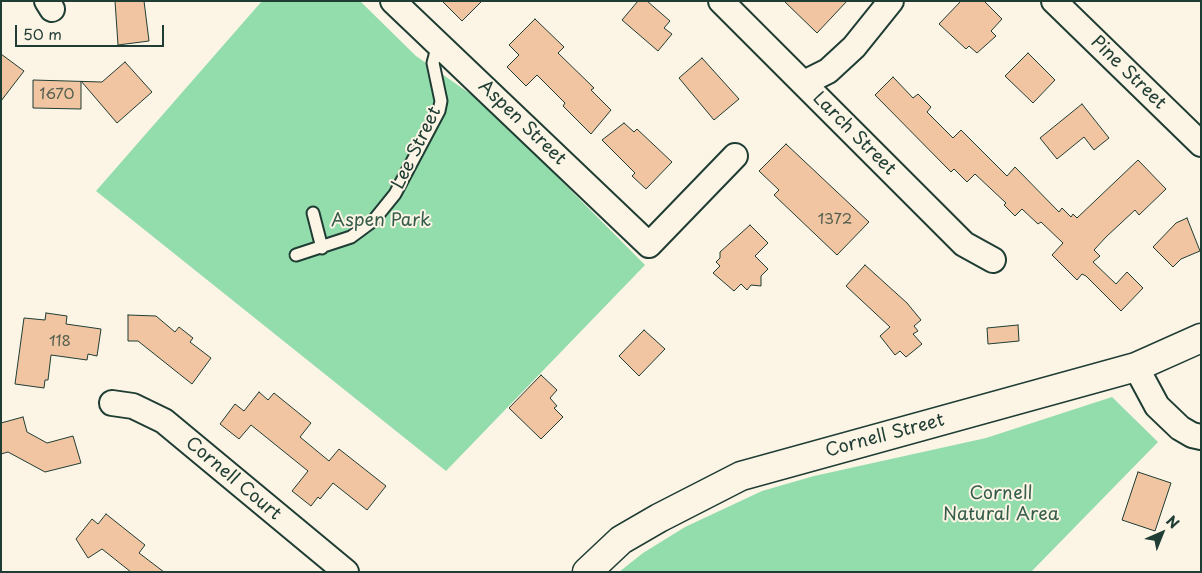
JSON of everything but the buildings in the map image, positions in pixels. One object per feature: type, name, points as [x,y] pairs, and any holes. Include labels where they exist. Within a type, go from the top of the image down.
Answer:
[{"type":"street","name":"Aspen Street","points":[[393,1],[649,245],[735,156]]},
{"type":"street","name":"Larch Street","points":[[721,1],[964,244],[993,260]]},
{"type":"street","points":[[804,83],[828,71],[854,47],[891,1]]},
{"type":"street","name":"Pine Street","points":[[1054,1],[1201,144]]},
{"type":"street","name":"Cornell Street","points":[[587,572],[621,540],[659,518],[741,476],[1136,367],[1201,338]]},
{"type":"street","points":[[1136,367],[1157,406],[1180,428],[1192,435],[1201,437]]},
{"type":"street","name":"Cornell Court","points":[[112,403],[133,406],[164,422],[346,572]]},
{"type":"lane","name":"Lee Street","points":[[296,255],[322,248],[351,237],[363,230],[395,194],[439,112],[441,101],[433,63],[438,44]]},
{"type":"lane","points":[[313,213],[322,248]]},
{"type":"green space","name":"Aspen Park","points":[[262,1],[360,1],[416,56],[485,104],[645,265],[446,471],[96,191]]},
{"type":"green space","name":"Cornell Natural Area","points":[[1112,397],[1158,442],[1031,572],[619,572],[643,553],[685,527],[762,491],[814,476],[986,438]]}]
